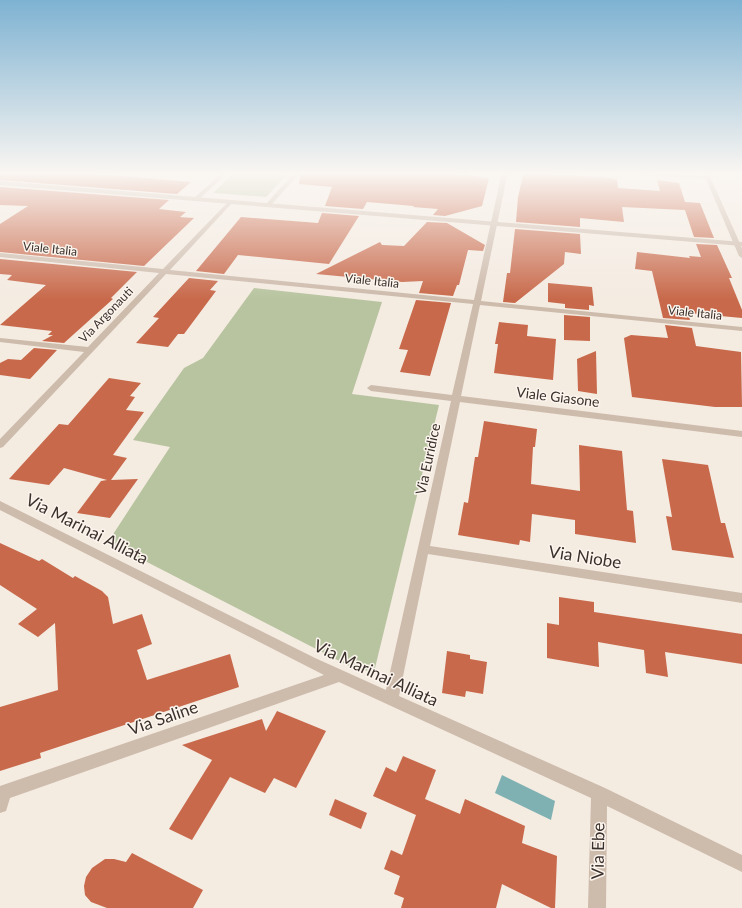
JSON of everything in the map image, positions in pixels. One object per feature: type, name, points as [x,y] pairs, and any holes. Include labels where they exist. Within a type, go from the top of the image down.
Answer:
[{"type":"street","name":"Via Argonauti","points":[[0,445],[218,214]]},
{"type":"street","points":[[380,214],[739,244]]},
{"type":"street","name":"Via Euridice","points":[[391,699],[476,302],[497,214]]},
{"type":"street","points":[[726,214],[739,244],[742,256]]},
{"type":"street","name":"Viale Italia","points":[[0,255],[742,329]]},
{"type":"street","points":[[0,340],[90,350]]},
{"type":"street","name":"Viale Giasone","points":[[371,388],[742,434]]},
{"type":"street","name":"Via Marinai Alliata","points":[[0,505],[339,676],[599,794],[742,864]]},
{"type":"street","name":"Via Niobe","points":[[423,549],[742,598]]},
{"type":"street","name":"Via Saline","points":[[1,797],[339,676]]},
{"type":"street","name":"Via Ebe","points":[[597,908],[599,794]]},
{"type":"green space","points":[[254,288],[382,302],[352,394],[439,405],[374,672],[353,668],[108,542],[170,447],[133,440],[184,368],[203,358]]},
{"type":"water","points":[[502,775],[555,801],[551,820],[495,793]]},
{"type":"building","points":[[15,214],[183,214],[180,217],[194,218],[144,266],[0,252],[0,224]]},
{"type":"building","points":[[321,214],[359,216],[329,264],[238,255],[224,274],[196,271],[241,217],[318,223]]},
{"type":"building","points":[[434,214],[451,214],[445,216]]},
{"type":"building","points":[[517,214],[623,214],[624,222],[580,218],[580,227],[516,222]]},
{"type":"building","points":[[686,214],[705,214],[714,238],[694,237]]},
{"type":"building","points":[[427,222],[447,223],[485,245],[483,251],[468,250],[459,285],[457,285],[453,296],[419,293],[423,281],[402,282],[316,274],[380,242],[382,245],[404,246]]},
{"type":"building","points":[[515,229],[580,234],[581,254],[565,252],[564,264],[515,303],[503,302],[507,273],[510,273]]},
{"type":"building","points":[[696,244],[717,245],[732,278],[729,278],[742,310],[742,318],[688,313],[690,320],[663,318],[652,271],[635,269],[637,252],[690,258],[689,256],[701,257]]},
{"type":"building","points":[[0,259],[137,272],[111,298],[113,299],[64,343],[42,341],[53,335],[48,335],[52,331],[0,325],[46,285],[7,280],[12,275],[0,274]]},
{"type":"building","points":[[189,278],[218,281],[210,290],[216,291],[184,334],[178,334],[168,347],[136,343],[159,318],[153,317]]},
{"type":"building","points":[[548,283],[592,287],[594,306],[589,305],[589,310],[565,308],[565,304],[548,302]]},
{"type":"building","points":[[416,300],[451,303],[430,376],[400,372],[408,350],[399,349]]},
{"type":"building","points":[[564,315],[590,317],[590,341],[564,340]]},
{"type":"building","points":[[499,322],[528,325],[527,336],[556,339],[553,380],[494,373],[498,344],[495,344]]},
{"type":"building","points":[[665,325],[692,328],[696,346],[741,352],[742,407],[715,407],[632,397],[624,338],[631,335],[668,338]]},
{"type":"building","points":[[34,348],[57,350],[30,379],[0,375],[0,363],[8,359],[21,360]]},
{"type":"building","points":[[596,351],[597,394],[578,391],[577,359]]},
{"type":"building","points":[[109,378],[141,383],[130,396],[135,397],[126,410],[144,412],[113,455],[127,458],[111,480],[138,479],[110,518],[77,513],[101,481],[107,480],[64,468],[49,485],[9,479],[59,424],[68,425]]},
{"type":"building","points":[[484,421],[537,429],[535,447],[533,447],[531,484],[580,491],[579,445],[622,451],[627,510],[633,511],[636,543],[575,534],[575,520],[532,514],[530,542],[520,540],[519,545],[458,535],[464,502],[468,503],[475,457],[478,457]]},
{"type":"building","points":[[662,459],[708,465],[721,523],[725,523],[734,558],[672,550],[666,516],[672,517]]},
{"type":"building","points":[[0,543],[39,561],[42,559],[73,578],[75,576],[102,591],[108,597],[113,624],[142,614],[152,644],[137,650],[147,680],[230,654],[239,687],[40,753],[41,758],[0,771],[0,707],[58,690],[55,623],[38,637],[18,624],[37,609],[0,585]]},
{"type":"building","points":[[559,597],[594,602],[594,612],[742,634],[742,664],[665,652],[668,677],[646,673],[644,650],[598,642],[599,667],[547,658],[547,623],[559,625]]},
{"type":"building","points":[[447,651],[470,655],[470,659],[487,662],[483,694],[466,691],[465,697],[442,693]]},
{"type":"building","points":[[277,711],[326,731],[296,788],[274,778],[265,793],[230,777],[192,840],[169,829],[212,760],[182,745],[262,719],[266,731]]},
{"type":"building","points":[[403,756],[436,770],[425,799],[460,814],[465,799],[525,826],[522,843],[557,856],[555,908],[551,908],[502,884],[496,908],[401,908],[404,898],[394,894],[400,876],[384,869],[391,850],[402,855],[416,815],[373,796],[386,767],[396,772]]},
{"type":"building","points":[[335,799],[367,813],[361,829],[329,815]]},
{"type":"building","points":[[132,853],[203,890],[193,908],[107,908],[91,902],[85,895],[84,886],[86,877],[92,868],[105,859],[114,859],[126,862]]}]
